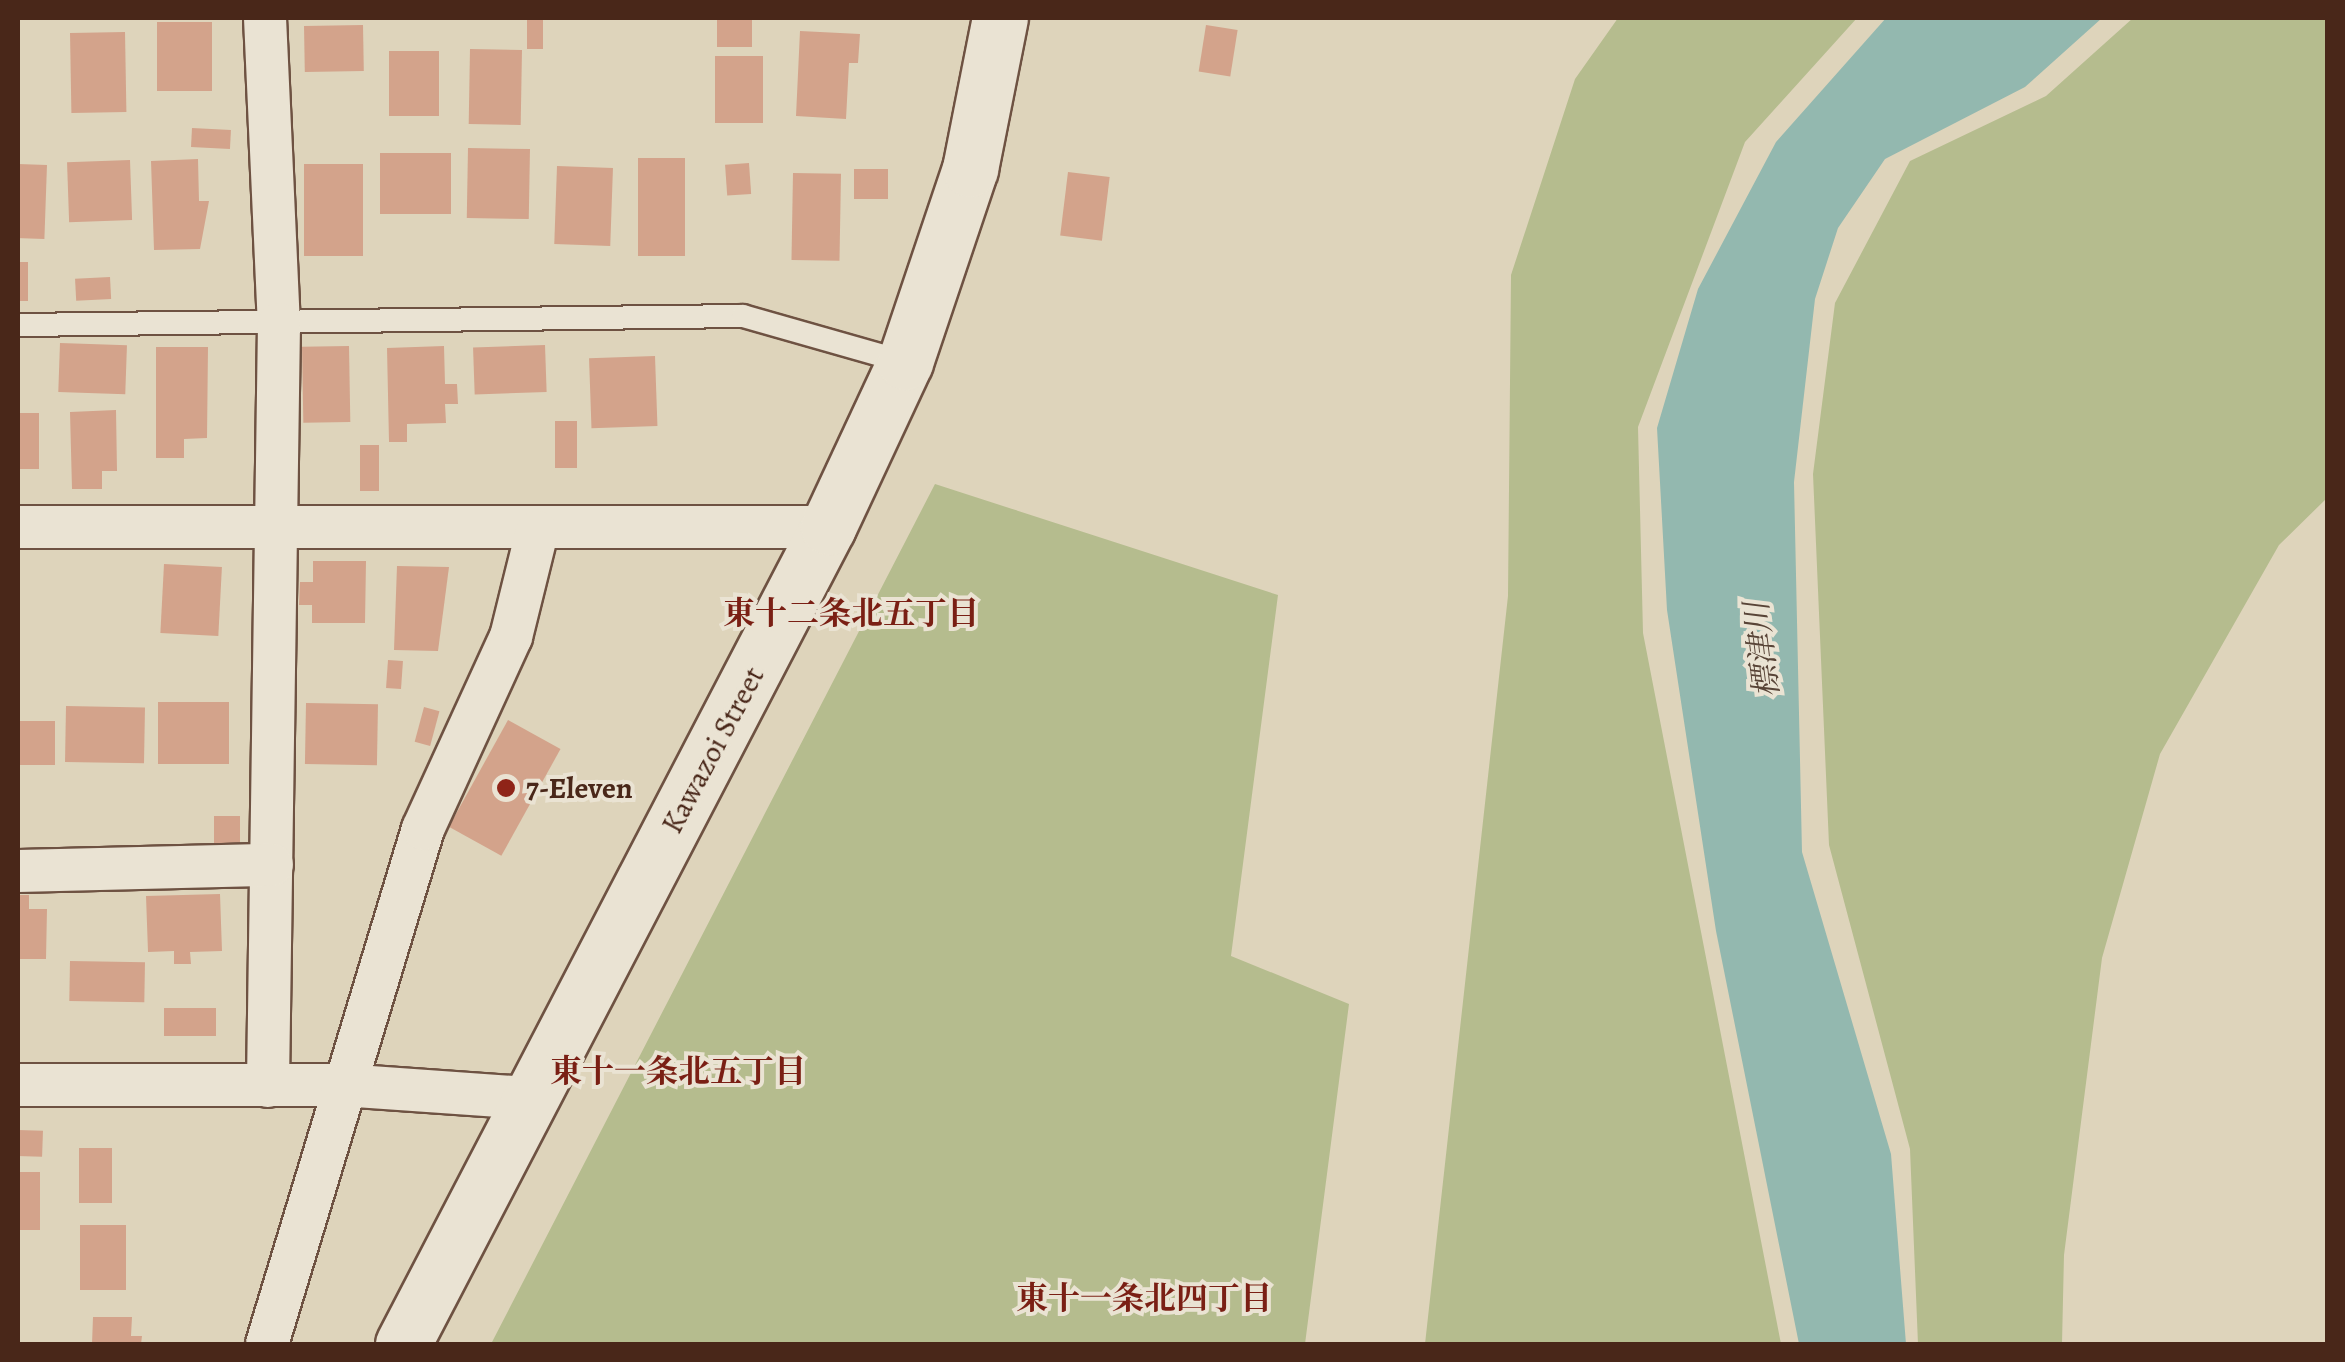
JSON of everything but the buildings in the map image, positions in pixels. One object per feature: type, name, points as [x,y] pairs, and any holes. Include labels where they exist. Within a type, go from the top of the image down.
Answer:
[{"type":"street","points":[[264,18],[279,324],[268,1086]]},
{"type":"street","name":"Kawazoi Street","points":[[403,1344],[828,527],[905,362],[970,169],[1000,18]]},
{"type":"street","points":[[18,527],[277,525],[537,532],[828,527]]},
{"type":"street","points":[[267,1344],[342,1086],[423,830],[512,637],[537,532]]},
{"type":"street","points":[[18,871],[272,865]]},
{"type":"street","points":[[18,1085],[342,1086],[528,1098]]},
{"type":"lane","points":[[18,325],[742,316],[905,362]]},
{"type":"green space","points":[[1618,18],[1857,18],[1745,142],[1638,427],[1643,633],[1781,1344],[1425,1344],[1508,596],[1511,275],[1575,79]]},
{"type":"green space","points":[[2133,18],[2327,18],[2327,498],[2279,545],[2160,754],[2102,958],[2064,1255],[2062,1344],[1918,1344],[1910,1149],[1829,845],[1813,474],[1835,303],[1910,161],[2046,96]]},
{"type":"green space","points":[[935,484],[1278,595],[1231,956],[1349,1004],[1305,1344],[491,1344]]},
{"type":"water","name":"標津川","points":[[1886,18],[2102,18],[2025,87],[1885,159],[1838,228],[1815,299],[1794,482],[1802,852],[1891,1154],[1906,1344],[1799,1344],[1716,931],[1667,610],[1657,428],[1698,289],[1776,142]]},
{"type":"place","name":"7-Eleven","points":[[506,788]]},
{"type":"district","name":"東十二条北五丁目","points":[[851,613]]},
{"type":"district","name":"東十一条北五丁目","points":[[678,1071]]},
{"type":"district","name":"東十一条北四丁目","points":[[1144,1298]]}]
